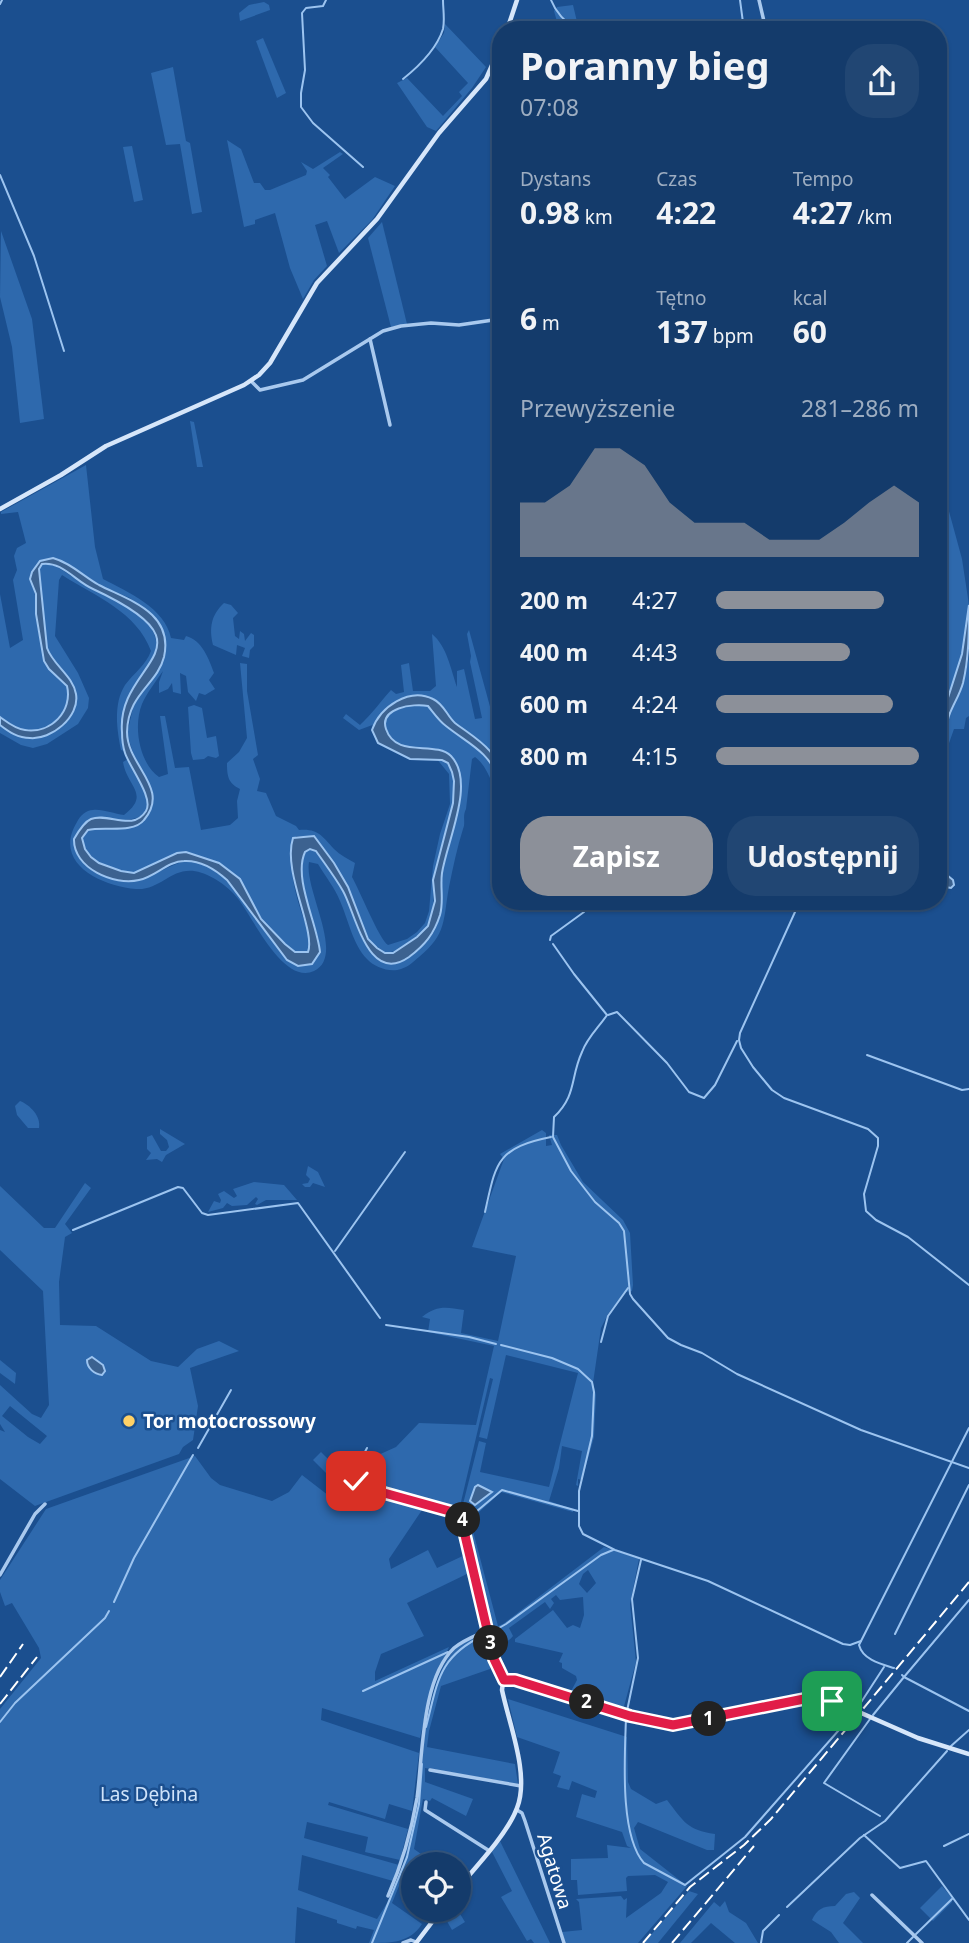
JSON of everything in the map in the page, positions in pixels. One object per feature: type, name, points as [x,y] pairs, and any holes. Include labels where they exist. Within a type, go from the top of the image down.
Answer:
[{"type":"street","points":[[510,21],[517,0]]},
{"type":"street","points":[[759,0],[764,21]]},
{"type":"street","points":[[0,509],[106,446],[251,381],[270,363],[317,283],[377,219],[439,133],[491,72]]},
{"type":"street","points":[[251,381],[260,390],[303,380],[370,338],[401,326],[431,323],[459,325],[492,320]]},
{"type":"street","points":[[370,338],[390,425]]},
{"type":"street","points":[[354,1477],[359,1484],[377,1491],[460,1514],[498,1669],[504,1680],[502,1690],[522,1786],[517,1810],[509,1824],[471,1872]]},
{"type":"street","points":[[0,1575],[35,1514],[46,1504]]},
{"type":"street","points":[[388,1896],[405,1857],[417,1796],[423,1728],[438,1675],[453,1649],[488,1630]]},
{"type":"street","points":[[504,1680],[515,1680],[655,1723],[673,1725],[792,1701],[823,1698],[918,1738],[969,1754]]},
{"type":"street","points":[[430,1770],[522,1786]]},
{"type":"street","points":[[426,1802],[425,1810],[488,1850]]},
{"type":"street","name":"Agatowa","points":[[517,1810],[524,1817],[564,1943]]},
{"type":"street","points":[[872,1895],[922,1943]]},
{"type":"street","points":[[403,1943],[411,1940],[416,1942],[432,1922]]},
{"type":"green space","points":[[264,2],[269,5],[270,10],[240,21],[239,13],[249,5]]},
{"type":"green space","points":[[573,5],[577,21],[557,21],[554,11],[557,7]]},
{"type":"green space","points":[[445,24],[486,67],[436,131],[427,127],[397,83],[407,78],[443,116],[462,96],[459,92],[468,83],[435,47],[444,33]]},
{"type":"green space","points":[[263,38],[286,93],[277,98],[256,41]]},
{"type":"green space","points":[[173,67],[202,212],[192,214],[180,144],[166,145],[151,73]]},
{"type":"green space","points":[[227,140],[241,149],[254,183],[260,183],[265,190],[306,175],[307,171],[301,162],[313,169],[340,152],[343,154],[323,168],[345,199],[375,177],[395,186],[372,220],[339,253],[327,221],[315,225],[327,266],[314,280],[303,299],[290,268],[275,213],[244,227]]},
{"type":"green space","points":[[132,146],[143,200],[134,202],[123,147]]},
{"type":"green space","points":[[382,222],[407,324],[391,327],[368,238]]},
{"type":"green space","points":[[1,231],[32,319],[44,419],[20,423],[12,347],[0,297]]},
{"type":"green space","points":[[190,421],[194,422],[203,467],[197,467]]},
{"type":"green space","points":[[86,465],[95,547],[103,579],[144,602],[161,618],[171,638],[192,638],[204,651],[214,673],[209,680],[215,689],[205,695],[199,693],[196,701],[188,692],[186,676],[180,673],[181,694],[173,692],[172,683],[168,689],[159,693],[163,671],[142,704],[138,723],[142,754],[159,777],[168,774],[160,716],[165,716],[175,768],[189,767],[201,830],[230,825],[238,818],[237,801],[240,789],[229,779],[227,763],[239,752],[247,738],[240,663],[247,664],[247,691],[258,755],[253,759],[260,779],[257,791],[266,793],[276,816],[299,830],[311,830],[320,834],[336,851],[355,863],[352,877],[375,925],[388,945],[407,939],[417,932],[425,923],[429,911],[433,866],[450,804],[449,774],[436,758],[448,763],[454,781],[454,793],[434,877],[433,912],[426,929],[410,943],[385,953],[368,939],[348,887],[314,836],[296,836],[293,845],[291,864],[294,885],[309,937],[308,952],[301,953],[274,935],[258,915],[241,881],[232,872],[214,862],[195,855],[179,854],[135,872],[119,872],[102,865],[84,846],[82,838],[88,830],[133,827],[143,821],[147,814],[152,789],[135,759],[127,734],[135,699],[163,660],[164,638],[130,598],[101,586],[79,571],[40,561],[32,586],[39,634],[48,662],[67,686],[68,695],[58,719],[43,728],[25,730],[0,717],[0,594],[10,648],[23,640],[13,580],[17,570],[14,556],[17,548],[26,543],[18,512],[1,512]]},
{"type":"green space","points":[[947,504],[962,559],[969,605],[962,654],[947,701]]},
{"type":"green space","points":[[48,563],[135,611],[154,634],[156,654],[148,670],[133,689],[123,714],[124,751],[121,750],[117,726],[121,692],[151,651],[145,637],[125,615],[62,575],[59,580],[55,636],[78,673],[89,698],[88,708],[78,724],[47,744],[33,748],[21,745],[0,733],[0,725],[12,733],[37,738],[76,706],[68,679],[51,659],[47,648],[39,569],[42,564]]},
{"type":"green space","points":[[224,603],[231,605],[238,613],[233,618],[235,636],[239,639],[240,631],[244,634],[245,641],[251,633],[254,635],[254,646],[250,650],[249,658],[242,656],[245,648],[237,645],[236,655],[213,645],[212,622]]},
{"type":"green space","points":[[469,630],[492,714],[492,755],[457,726],[433,699],[385,709],[375,724],[359,730],[343,718],[346,714],[360,725],[391,690],[396,694],[404,692],[401,665],[409,663],[413,691],[430,691],[436,686],[432,634],[445,652],[457,687],[457,671],[464,669],[475,719],[482,718],[467,634]]},
{"type":"green space","points":[[969,657],[969,716],[964,729],[954,729],[947,746],[950,713],[964,680]]},
{"type":"green space","points":[[417,704],[428,706],[444,725],[473,744],[492,763],[492,784],[480,761],[475,757],[472,759],[464,826],[442,926],[428,949],[404,968],[392,970],[378,967],[362,953],[338,896],[318,864],[309,862],[309,874],[322,921],[326,952],[323,963],[314,971],[303,973],[292,969],[281,960],[236,897],[215,879],[201,873],[180,872],[155,885],[136,889],[108,883],[95,877],[75,860],[71,837],[82,816],[88,811],[97,810],[124,815],[136,801],[135,790],[123,762],[128,759],[144,789],[148,802],[147,810],[134,819],[93,818],[74,845],[84,864],[139,880],[183,862],[202,863],[227,880],[287,960],[299,966],[319,940],[303,883],[302,861],[305,852],[310,849],[316,851],[340,886],[367,947],[381,960],[403,960],[431,937],[437,926],[444,864],[461,791],[457,766],[449,754],[434,749],[408,747],[393,740],[385,722],[390,712]]},
{"type":"green space","points":[[194,705],[202,708],[207,738],[216,736],[219,756],[216,758],[208,756],[193,760],[188,707]]},
{"type":"green space","points":[[20,1101],[34,1112],[39,1128],[28,1128],[17,1115],[15,1106]]},
{"type":"green space","points":[[160,1129],[185,1144],[166,1155],[162,1162],[157,1159],[146,1160],[151,1153],[147,1149],[147,1137],[152,1135],[161,1151],[166,1151],[169,1147],[167,1140],[160,1134]]},
{"type":"green space","points":[[542,1130],[546,1133],[546,1146],[552,1145],[549,1135],[557,1135],[583,1182],[623,1220],[630,1233],[633,1285],[632,1291],[625,1292],[601,1328],[593,1383],[596,1395],[594,1437],[582,1480],[578,1479],[578,1486],[576,1485],[582,1451],[562,1446],[559,1468],[549,1501],[573,1509],[573,1512],[501,1492],[477,1514],[466,1514],[467,1519],[470,1520],[498,1626],[604,1547],[639,1559],[630,1604],[636,1662],[623,1710],[570,1693],[577,1680],[576,1676],[562,1668],[562,1663],[559,1662],[563,1653],[515,1642],[515,1639],[553,1610],[567,1628],[573,1625],[580,1628],[584,1615],[583,1597],[560,1600],[556,1595],[551,1599],[554,1603],[550,1609],[545,1602],[509,1628],[513,1636],[509,1640],[495,1645],[463,1504],[479,1441],[486,1443],[480,1472],[549,1487],[578,1373],[506,1355],[487,1439],[479,1437],[493,1379],[490,1378],[457,1510],[367,1485],[376,1456],[396,1447],[419,1423],[476,1425],[494,1346],[428,1332],[430,1319],[422,1317],[432,1310],[442,1308],[464,1310],[461,1333],[498,1341],[516,1256],[472,1247],[504,1159],[500,1154]],"holes":[[[588,1570],[596,1583],[587,1593],[579,1584]]]},
{"type":"green space","points":[[308,1166],[318,1172],[325,1187],[313,1183],[310,1187],[305,1187],[302,1184],[308,1183],[310,1179],[306,1175]]},
{"type":"green space","points":[[254,1182],[284,1185],[297,1200],[266,1200],[257,1205],[256,1197],[247,1205],[232,1206],[227,1203],[223,1208],[208,1212],[214,1201],[220,1203],[218,1194],[224,1191],[234,1198],[237,1196],[233,1189]]},
{"type":"green space","name":"Tor motocrossowy","points":[[85,1183],[91,1188],[65,1224],[72,1233],[65,1237],[59,1282],[60,1325],[96,1326],[151,1361],[178,1367],[197,1349],[219,1341],[239,1351],[190,1368],[198,1406],[193,1440],[183,1447],[179,1454],[35,1506],[0,1479],[0,1430],[5,1432],[0,1424],[0,1385],[32,1414],[41,1418],[49,1405],[43,1291],[0,1250],[0,1186],[44,1228],[55,1228]],"holes":[[[10,1406],[47,1436],[40,1444],[2,1416]]]},
{"type":"green space","points":[[0,1360],[16,1373],[15,1384],[0,1373]]},
{"type":"green space","points":[[321,1452],[338,1469],[330,1477],[313,1460]]},
{"type":"green space","name":"Las Dębina","points":[[195,1456],[211,1478],[220,1485],[272,1501],[289,1492],[302,1475],[333,1499],[333,1502],[353,1502],[354,1493],[370,1490],[423,1505],[389,1559],[391,1569],[428,1550],[437,1568],[467,1554],[471,1572],[407,1603],[424,1636],[381,1654],[375,1672],[375,1681],[449,1647],[433,1681],[420,1738],[322,1708],[321,1720],[419,1753],[412,1811],[389,1804],[385,1819],[329,1802],[328,1805],[408,1829],[400,1860],[365,1852],[368,1837],[307,1822],[304,1838],[399,1865],[393,1881],[302,1855],[298,1890],[377,1919],[401,1870],[401,1881],[392,1903],[401,1909],[401,1922],[422,1924],[412,1935],[392,1942],[369,1943],[374,1930],[357,1926],[356,1929],[297,1907],[295,1943],[0,1943],[0,1709],[41,1658],[39,1648],[12,1603],[5,1606],[0,1592],[0,1580],[46,1509]]},
{"type":"green space","name":"Las Dębina","points":[[484,1634],[487,1636],[493,1664],[490,1669],[441,1686],[427,1747],[515,1764],[518,1784],[425,1768],[425,1782],[473,1799],[466,1816],[432,1798],[430,1801],[423,1799],[414,1849],[418,1852],[406,1852],[425,1729],[439,1676],[448,1658],[458,1647]]},
{"type":"green space","points":[[508,1699],[627,1737],[628,1782],[631,1789],[656,1804],[667,1800],[687,1824],[715,1834],[714,1850],[707,1850],[638,1822],[634,1828],[640,1849],[687,1886],[638,1943],[565,1943],[562,1932],[582,1930],[579,1902],[576,1899],[621,1896],[624,1900],[627,1898],[626,1918],[661,1893],[668,1882],[655,1875],[628,1876],[627,1891],[578,1895],[577,1880],[571,1880],[571,1859],[608,1858],[607,1845],[631,1848],[627,1846],[622,1832],[576,1817],[582,1794],[595,1798],[597,1791],[572,1781],[569,1790],[557,1787],[561,1776],[553,1773],[560,1752],[517,1737]]},
{"type":"green space","points":[[500,1841],[550,1943],[534,1943],[531,1939],[527,1941],[501,1897],[512,1891],[492,1852]]},
{"type":"green space","points":[[942,1886],[952,1898],[952,1902],[933,1921],[920,1908]]},
{"type":"green space","points":[[689,1891],[698,1894],[658,1943],[644,1943]]},
{"type":"green space","points":[[854,1892],[860,1898],[843,1923],[863,1943],[839,1943],[831,1932],[812,1920],[821,1909],[835,1906],[846,1894]]},
{"type":"green space","points":[[725,1901],[729,1912],[746,1923],[758,1943],[735,1943],[711,1923],[691,1943],[680,1943],[714,1902],[720,1907]]},
{"type":"green space","points":[[447,1922],[465,1922],[452,1930]]},
{"type":"shaded area","points":[[53,558],[66,563],[99,585],[146,610],[162,629],[165,642],[160,667],[132,708],[127,732],[133,756],[150,787],[153,798],[151,808],[144,820],[133,827],[88,830],[82,838],[85,849],[99,863],[134,873],[177,853],[186,852],[219,863],[240,879],[261,919],[295,952],[308,952],[309,942],[292,867],[293,838],[314,836],[348,887],[368,939],[377,948],[385,953],[393,953],[428,926],[435,901],[433,880],[453,803],[454,781],[448,763],[442,760],[410,759],[378,743],[372,730],[388,707],[405,697],[424,696],[433,699],[455,723],[492,753],[492,766],[484,755],[443,724],[428,706],[399,708],[388,716],[385,722],[391,738],[398,744],[444,751],[451,756],[458,767],[461,781],[458,812],[442,873],[440,915],[432,933],[420,948],[395,963],[383,962],[374,955],[359,930],[340,886],[316,851],[310,849],[305,852],[302,875],[320,952],[312,964],[298,966],[287,960],[227,880],[207,866],[190,861],[178,862],[145,878],[129,881],[97,873],[80,858],[74,839],[86,822],[98,818],[134,820],[146,811],[147,799],[125,753],[122,732],[124,708],[133,688],[154,656],[157,642],[151,627],[131,609],[87,586],[62,569],[42,564],[39,569],[47,648],[71,682],[76,703],[69,719],[47,735],[30,738],[10,732],[0,725],[0,717],[21,729],[35,730],[58,719],[67,704],[67,686],[44,661],[36,614],[36,594],[30,579],[40,561]]},
{"type":"shaded area","points":[[969,605],[965,674],[947,723],[947,701],[962,654]]},
{"type":"shaded area","points":[[947,875],[953,880],[954,885],[947,887]]},
{"type":"shaded area","points":[[92,1357],[103,1365],[105,1371],[102,1375],[88,1366],[87,1360]]},
{"type":"shaded area","points":[[478,1485],[492,1492],[475,1505],[470,1501]]},
{"type":"waterway","points":[[0,4],[2,0]]},
{"type":"waterway","points":[[326,0],[323,6],[306,8],[302,13],[305,70],[301,107],[313,123],[363,167]]},
{"type":"waterway","points":[[403,79],[426,57],[440,36],[444,26],[443,0]]},
{"type":"waterway","points":[[551,0],[566,21]]},
{"type":"waterway","points":[[740,0],[743,21]]},
{"type":"waterway","points":[[0,175],[34,256],[64,351]]},
{"type":"waterway","points":[[550,940],[551,936],[585,910]]},
{"type":"waterway","points":[[796,910],[740,1033],[741,1048],[772,1090],[784,1098],[868,1129],[878,1138],[864,1194],[866,1211],[876,1220],[908,1237],[969,1285]]},
{"type":"waterway","points":[[553,944],[607,1015],[584,1047],[570,1094],[554,1117],[553,1137],[571,1171],[595,1202],[619,1223],[624,1231],[630,1294],[633,1299],[668,1338],[702,1353],[737,1374],[861,1430],[969,1468]]},
{"type":"waterway","points":[[608,1015],[617,1012],[667,1063],[689,1092],[704,1098],[715,1085],[737,1041]]},
{"type":"waterway","points":[[867,1055],[962,1090],[969,1089]]},
{"type":"waterway","points":[[485,1212],[492,1181],[502,1160],[519,1146],[551,1137]]},
{"type":"waterway","points":[[335,1251],[405,1152]]},
{"type":"waterway","points":[[73,1230],[178,1187],[183,1188],[202,1213],[208,1215],[298,1203],[380,1318]]},
{"type":"waterway","points":[[601,1342],[608,1316],[628,1288]]},
{"type":"waterway","points":[[386,1325],[469,1337],[496,1344]]},
{"type":"waterway","points":[[501,1345],[552,1358],[578,1369],[592,1382],[592,1436],[579,1491],[579,1526],[583,1534],[615,1550],[708,1581],[843,1644],[850,1645],[861,1641]]},
{"type":"waterway","points":[[198,1448],[231,1390]]},
{"type":"waterway","points":[[894,1668],[868,1658],[859,1645],[969,1428]]},
{"type":"waterway","points":[[367,1448],[359,1463],[358,1477],[361,1481],[457,1509]]},
{"type":"waterway","points":[[114,1602],[134,1558],[193,1455]]},
{"type":"waterway","points":[[895,1634],[969,1485]]},
{"type":"waterway","points":[[464,1511],[477,1511],[502,1490],[578,1511]]},
{"type":"waterway","points":[[492,1632],[601,1555],[613,1550]]},
{"type":"waterway","points":[[627,1711],[638,1658],[632,1599],[641,1560]]},
{"type":"waterway","points":[[969,1600],[904,1677],[969,1711]]},
{"type":"waterway","points":[[0,1722],[15,1703],[105,1618],[109,1611]]},
{"type":"waterway","points":[[426,1727],[442,1672],[457,1652],[484,1635]]},
{"type":"waterway","points":[[363,1691],[448,1652]]},
{"type":"waterway","points":[[858,1707],[884,1667]]},
{"type":"waterway","points":[[873,1715],[904,1677],[902,1675]]},
{"type":"waterway","points":[[626,1717],[625,1793],[630,1834],[644,1863],[685,1885],[745,1837],[853,1714]]},
{"type":"waterway","points":[[870,1719],[824,1783],[880,1816]]},
{"type":"waterway","points":[[951,1746],[969,1730]]},
{"type":"waterway","points":[[787,1907],[860,1838],[885,1821],[947,1751]]},
{"type":"waterway","points":[[372,1943],[407,1857],[419,1804],[422,1764]]},
{"type":"waterway","points":[[944,1846],[969,1834]]},
{"type":"waterway","points":[[864,1835],[900,1868],[926,1861],[969,1920]]},
{"type":"waterway","points":[[916,1934],[952,1899]]},
{"type":"waterway","points":[[761,1943],[763,1931],[779,1915]]},
{"type":"waterway","points":[[907,1943],[913,1937]]},
{"type":"railway","points":[[643,1943],[690,1887],[744,1845],[771,1819],[969,1582]]},
{"type":"railway","points":[[0,1677],[23,1644]]},
{"type":"railway","points":[[0,1704],[37,1657]]},
{"type":"railway","points":[[672,1943],[754,1846]]},
{"type":"place","name":"Tor motocrossowy","points":[[129,1421]]},
{"type":"route","points":[[356,1481],[377,1491],[462,1516],[494,1659],[504,1680],[515,1680],[630,1716],[673,1725],[804,1699],[823,1698],[832,1701]]}]
